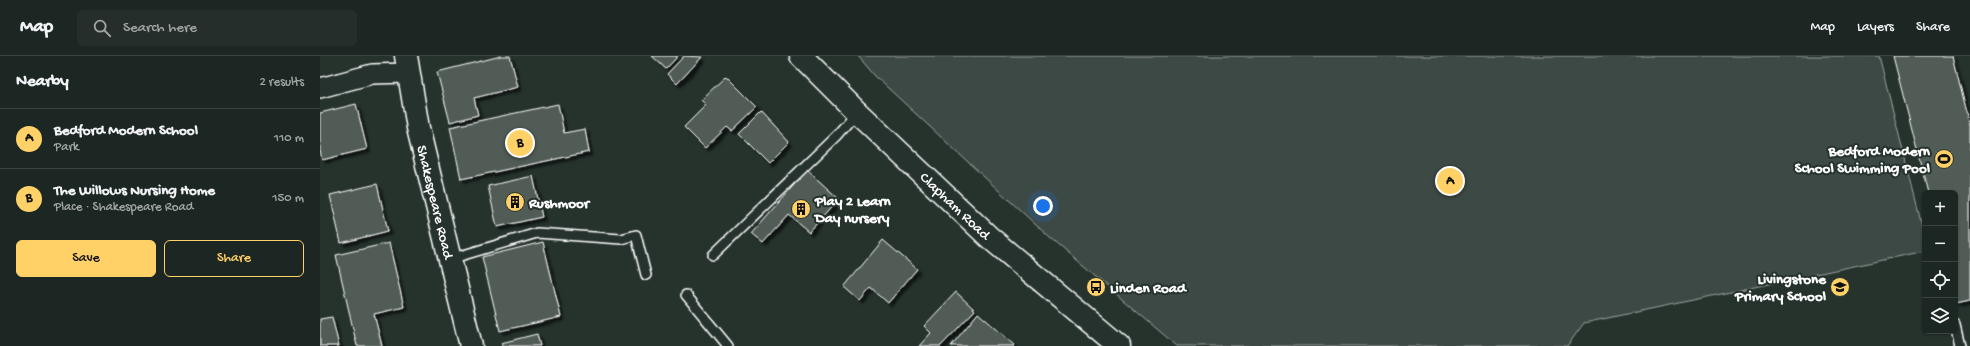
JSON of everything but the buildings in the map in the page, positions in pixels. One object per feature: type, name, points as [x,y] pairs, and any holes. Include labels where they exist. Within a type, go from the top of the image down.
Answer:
[{"type":"main road","name":"Clapham Road","points":[[801,56],[857,112],[989,236],[1119,346]]},
{"type":"main road","name":"Shakespeare Road","points":[[408,65],[418,128],[470,346]]},
{"type":"street","points":[[320,88],[408,65]]},
{"type":"lane","points":[[713,255],[836,136],[857,112]]},
{"type":"lane","points":[[450,259],[537,233],[620,239],[636,235],[646,275]]},
{"type":"lane","points":[[686,295],[728,346]]},
{"type":"lane","points":[[1957,334],[1960,346]]},
{"type":"shaded area","points":[[858,56],[1879,56],[1922,226],[1922,252],[1584,323],[1567,346],[1177,346],[1049,237],[875,76]]},
{"type":"place","name":"The Willows Nursing Home","points":[[520,143]]},
{"type":"place","name":"Bedford Modern School Swimming Pool","points":[[1944,159]]},
{"type":"place","name":"Bedford Modern School","points":[[1450,181]]},
{"type":"place","name":"Rushmoor","points":[[515,202]]},
{"type":"place","name":"Play 2 Learn Day nursery","points":[[801,209]]},
{"type":"place","name":"Linden Road","points":[[1096,287]]},
{"type":"place","name":"Livingstone Primary School","points":[[1840,287]]}]
